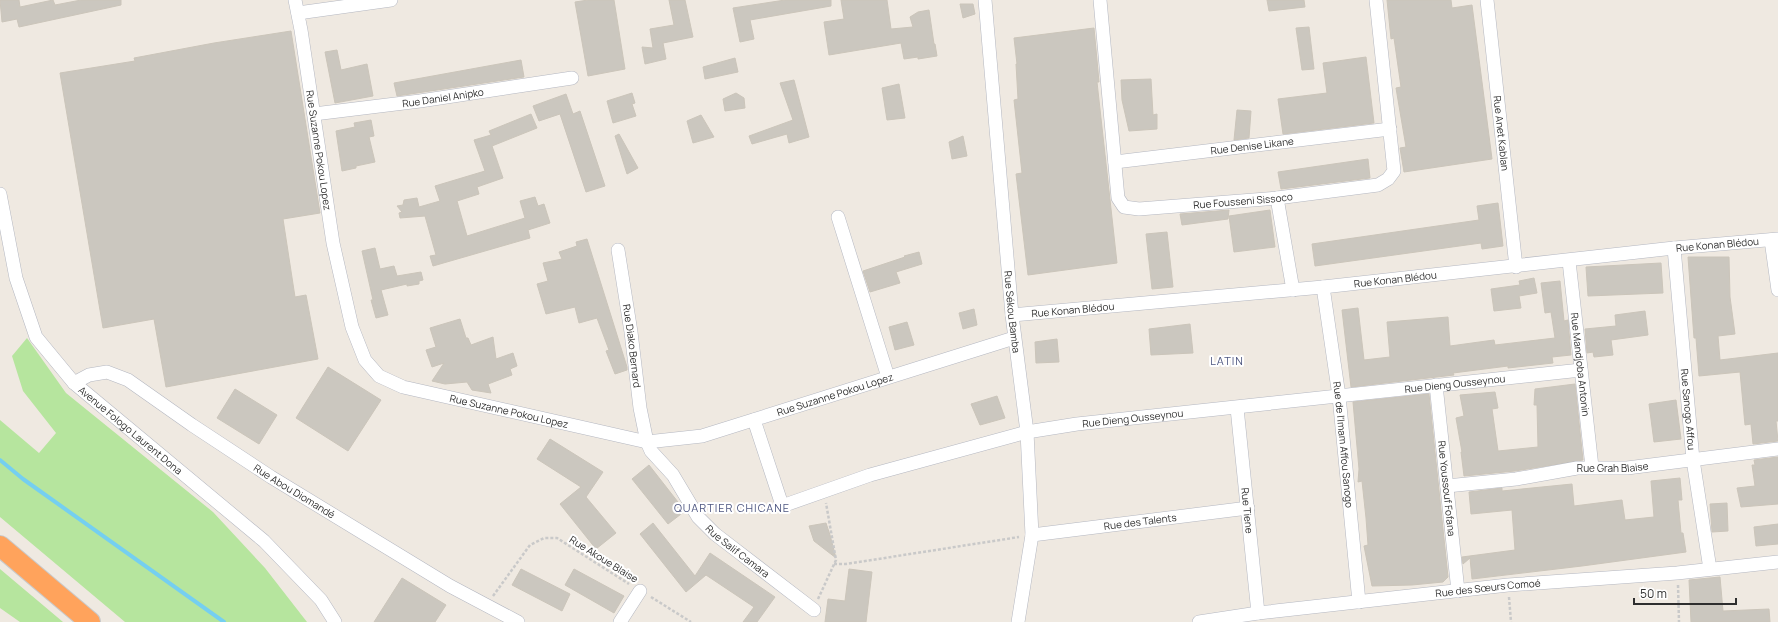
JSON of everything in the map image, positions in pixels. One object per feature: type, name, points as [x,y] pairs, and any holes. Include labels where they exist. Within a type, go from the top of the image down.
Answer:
[{"type":"highway","points":[[0,546],[90,622]]},
{"type":"street","name":"Rue Suzanne Pokou Lopez","points":[[295,0],[333,243],[352,327],[365,360],[379,376],[403,386],[647,442],[702,436],[1014,338]]},
{"type":"street","points":[[298,13],[391,0]]},
{"type":"street","name":"Rue Sékou Bamba","points":[[985,0],[1014,338],[1027,432],[1032,535],[1018,622]]},
{"type":"street","name":"Rue Fousseni Sissoco","points":[[1100,0],[1118,198],[1120,204],[1124,207],[1150,208],[1277,198],[1378,185],[1388,179],[1394,171],[1376,0]]},
{"type":"street","name":"Rue Anet Kablan","points":[[1487,0],[1516,266]]},
{"type":"street","name":"Rue Daniel Anipko","points":[[314,114],[420,101],[572,78]]},
{"type":"street","name":"Rue Denise Likane","points":[[1115,162],[1390,129]]},
{"type":"street","name":"Avenue Fologo Laurent Dona","points":[[0,194],[16,278],[36,337],[74,384],[264,541],[321,600],[335,622]]},
{"type":"street","points":[[1277,198],[1293,290]]},
{"type":"street","points":[[838,217],[888,377]]},
{"type":"street","points":[[1774,239],[1778,290]]},
{"type":"street","name":"Rue Konan Blédou","points":[[1012,315],[1293,290],[1569,261],[1674,248],[1774,239]]},
{"type":"street","name":"Rue Sanogo Affou","points":[[1674,248],[1693,460],[1710,569]]},
{"type":"street","name":"Rue Diako Bernard","points":[[618,250],[631,332],[640,408],[647,442]]},
{"type":"street","name":"Rue Mandjoba Antonin","points":[[1569,261],[1592,467]]},
{"type":"street","name":"Rue de l'Imam Affou Sanogo","points":[[1323,287],[1339,396],[1360,602]]},
{"type":"street","name":"Rue Dieng Ousseynou","points":[[754,420],[781,502],[785,505],[870,475],[1027,432],[1077,424],[1581,370]]},
{"type":"street","name":"Rue Abou Diomandé","points":[[74,384],[89,374],[107,372],[128,380],[192,425],[271,477],[443,582],[518,622]]},
{"type":"street","name":"Rue Youssouf Fofana","points":[[1436,385],[1458,591]]},
{"type":"street","name":"Rue Tiene","points":[[1237,408],[1258,613]]},
{"type":"street","name":"Rue Salif Camara","points":[[647,442],[651,451],[673,475],[698,517],[715,534],[814,610]]},
{"type":"street","name":"Rue Grah Blaise","points":[[1447,486],[1516,479],[1577,468],[1627,468],[1778,449]]},
{"type":"street","name":"Rue des Talents","points":[[1032,535],[1248,508]]},
{"type":"street","name":"Rue des Sœurs Comoé","points":[[1199,622],[1258,613],[1508,585],[1677,573],[1778,562]]},
{"type":"street","points":[[620,622],[640,591]]},
{"type":"path","points":[[814,610],[836,560],[836,553],[824,492]]},
{"type":"path","points":[[834,564],[846,564],[1032,535]]},
{"type":"path","name":"Rue Akoue Blaise","points":[[486,606],[530,544],[544,538],[557,538],[691,622]]},
{"type":"path","points":[[1677,573],[1679,622]]},
{"type":"path","points":[[1508,585],[1511,622]]},
{"type":"green space","points":[[27,338],[66,393],[213,512],[265,568],[307,622],[125,622],[0,517],[0,420],[39,453],[56,433],[23,391],[12,356]]},
{"type":"green space","points":[[0,569],[63,622],[20,622],[0,608]]},
{"type":"building","points":[[0,0],[19,0],[20,7],[53,0],[55,5],[81,0],[121,0],[121,5],[19,27],[17,19],[2,22]]},
{"type":"building","points":[[588,0],[614,0],[625,69],[588,76],[575,2]]},
{"type":"building","points":[[669,0],[685,0],[693,37],[663,43],[666,59],[645,64],[642,47],[653,48],[650,29],[674,25]]},
{"type":"building","points":[[785,0],[831,0],[831,6],[750,20],[754,39],[740,42],[733,8]]},
{"type":"building","points":[[841,0],[887,0],[891,29],[913,27],[910,17],[918,12],[929,10],[937,56],[918,59],[918,57],[904,59],[901,43],[829,55],[824,22],[844,19]]},
{"type":"building","points":[[1267,0],[1304,0],[1305,7],[1269,11]]},
{"type":"building","points":[[1387,0],[1451,0],[1452,8],[1472,5],[1492,159],[1404,172],[1400,148],[1406,147],[1396,88],[1401,87],[1394,38],[1391,39]]},
{"type":"building","points":[[960,4],[973,4],[975,14],[963,18]]},
{"type":"building","points":[[1309,27],[1314,69],[1302,70],[1296,28]]},
{"type":"building","points":[[1094,28],[1099,82],[1097,82],[1117,263],[1028,275],[1016,174],[1022,173],[1014,100],[1018,99],[1017,64],[1014,38]]},
{"type":"building","points":[[291,31],[320,213],[283,219],[295,297],[306,295],[318,359],[166,387],[154,319],[103,328],[60,73],[135,61],[134,58],[214,43]]},
{"type":"building","points":[[337,50],[341,70],[367,64],[373,96],[335,103],[325,52]]},
{"type":"building","points":[[1366,57],[1374,123],[1283,134],[1278,99],[1327,93],[1323,63]]},
{"type":"building","points":[[735,58],[738,72],[705,79],[703,67]]},
{"type":"building","points":[[521,60],[524,77],[397,96],[394,83]]},
{"type":"building","points":[[1151,79],[1153,115],[1157,114],[1157,129],[1129,131],[1122,100],[1121,80]]},
{"type":"building","points":[[794,80],[809,137],[789,143],[787,134],[752,144],[749,136],[793,120],[780,83]]},
{"type":"building","points":[[899,84],[905,118],[887,120],[882,88]]},
{"type":"building","points":[[632,93],[635,103],[632,104],[636,116],[613,123],[607,101]]},
{"type":"building","points":[[736,93],[744,98],[745,108],[725,111],[723,99]]},
{"type":"building","points":[[566,94],[573,114],[580,111],[605,186],[586,192],[560,114],[539,121],[533,106]]},
{"type":"building","points":[[1237,110],[1251,111],[1249,138],[1234,140]]},
{"type":"building","points":[[531,114],[537,128],[492,146],[503,178],[477,187],[479,194],[457,201],[467,236],[525,218],[520,201],[535,197],[538,206],[544,204],[550,223],[528,230],[530,238],[433,266],[430,256],[436,255],[425,216],[400,218],[399,213],[402,212],[397,206],[403,205],[404,200],[417,198],[419,207],[440,201],[435,186],[485,171],[474,140],[491,135],[489,131]]},
{"type":"building","points":[[701,115],[714,137],[693,143],[687,121]]},
{"type":"building","points":[[371,120],[374,136],[369,137],[375,162],[342,171],[336,131],[355,127],[354,123]]},
{"type":"building","points":[[619,134],[638,168],[627,174],[615,136]]},
{"type":"building","points":[[963,136],[967,156],[952,159],[949,142]]},
{"type":"building","points":[[1368,159],[1370,178],[1281,189],[1278,172]]},
{"type":"building","points":[[1498,203],[1503,246],[1482,249],[1481,243],[1315,266],[1312,244],[1479,220],[1477,206]]},
{"type":"building","points":[[1229,210],[1228,219],[1182,225],[1180,214]]},
{"type":"building","points":[[1270,210],[1275,247],[1234,252],[1229,216]]},
{"type":"building","points":[[1167,232],[1173,287],[1152,289],[1146,234]]},
{"type":"building","points":[[587,239],[627,367],[627,370],[615,374],[606,351],[609,350],[597,318],[579,323],[575,307],[546,314],[537,284],[548,281],[543,263],[562,259],[559,252],[577,246],[576,242]]},
{"type":"building","points":[[375,248],[380,269],[394,266],[397,276],[421,272],[423,280],[419,281],[419,284],[407,286],[407,284],[381,290],[388,315],[376,318],[371,300],[373,300],[362,251]]},
{"type":"building","points":[[919,252],[922,264],[896,272],[900,283],[870,292],[863,271]]},
{"type":"building","points":[[1688,257],[1729,257],[1730,297],[1735,334],[1718,336],[1720,360],[1778,353],[1778,421],[1776,421],[1778,441],[1753,444],[1751,424],[1745,425],[1740,372],[1699,376],[1696,338],[1694,338]]},
{"type":"building","points":[[1661,263],[1663,293],[1588,296],[1586,267]]},
{"type":"building","points":[[1534,278],[1537,293],[1519,296],[1521,308],[1494,311],[1491,289],[1520,285],[1519,281]]},
{"type":"building","points":[[1560,281],[1564,321],[1568,320],[1571,355],[1552,357],[1553,363],[1508,368],[1508,366],[1453,373],[1454,375],[1351,387],[1342,310],[1358,308],[1364,360],[1390,357],[1387,322],[1448,317],[1450,346],[1494,340],[1495,345],[1555,338],[1551,312],[1545,313],[1541,283]]},
{"type":"building","points":[[974,309],[977,325],[963,329],[959,313]]},
{"type":"building","points":[[1645,311],[1648,335],[1611,340],[1613,355],[1594,357],[1593,352],[1587,353],[1585,329],[1616,326],[1615,315]]},
{"type":"building","points":[[460,319],[466,338],[468,338],[471,345],[493,337],[496,359],[513,353],[517,366],[510,369],[512,375],[488,384],[491,393],[472,390],[467,382],[445,384],[432,381],[444,363],[432,367],[426,350],[436,347],[430,328]]},
{"type":"building","points":[[907,322],[914,345],[895,350],[889,327]]},
{"type":"building","points":[[1190,324],[1193,353],[1151,355],[1149,329]]},
{"type":"building","points":[[1057,339],[1059,362],[1036,363],[1035,342]]},
{"type":"building","points":[[328,367],[381,400],[348,451],[296,418]]},
{"type":"building","points":[[1575,384],[1583,460],[1515,471],[1464,476],[1462,452],[1456,418],[1464,416],[1460,395],[1495,392],[1498,408],[1492,409],[1498,451],[1538,447],[1537,405],[1534,405],[1535,389]]},
{"type":"building","points":[[235,389],[277,415],[259,444],[217,418]]},
{"type":"building","points":[[1429,394],[1448,577],[1443,582],[1412,585],[1372,586],[1364,546],[1368,545],[1366,518],[1362,481],[1358,482],[1359,469],[1353,402]]},
{"type":"building","points":[[997,396],[1005,418],[980,425],[971,404]]},
{"type":"building","points":[[1676,400],[1681,439],[1654,442],[1649,404]]},
{"type":"building","points":[[550,439],[603,472],[586,497],[616,533],[596,549],[560,504],[581,487],[537,459]]},
{"type":"building","points":[[1778,457],[1778,504],[1741,507],[1737,488],[1755,486],[1752,465],[1755,465],[1754,460]]},
{"type":"building","points":[[649,465],[685,511],[668,524],[632,479]]},
{"type":"building","points":[[1680,478],[1682,500],[1678,500],[1681,533],[1683,533],[1686,552],[1472,579],[1470,558],[1463,564],[1462,557],[1515,550],[1512,510],[1471,514],[1469,492],[1502,488],[1502,491],[1572,484],[1574,506],[1622,500],[1625,520],[1654,517],[1651,481]]},
{"type":"building","points":[[1727,503],[1728,531],[1712,532],[1710,504]]},
{"type":"building","points":[[653,523],[695,576],[710,553],[775,597],[757,622],[743,622],[754,607],[706,575],[686,592],[640,534]]},
{"type":"building","points":[[826,523],[836,558],[814,541],[809,526]]},
{"type":"building","points":[[1778,524],[1778,544],[1756,546],[1754,527]]},
{"type":"building","points":[[521,569],[570,594],[562,611],[512,585]]},
{"type":"building","points":[[574,569],[624,596],[614,613],[565,585]]},
{"type":"building","points":[[849,569],[872,572],[866,622],[825,622],[828,599],[845,601]]},
{"type":"building","points":[[1720,577],[1723,611],[1769,609],[1770,622],[1691,622],[1689,580]]},
{"type":"building","points":[[402,578],[446,605],[435,622],[374,622]]},
{"type":"waterway","points":[[0,460],[23,479],[224,622]]},
{"type":"district","name":"LATIN","points":[[1227,361]]},
{"type":"district","name":"QUARTIER CHICANE","points":[[732,508]]}]
